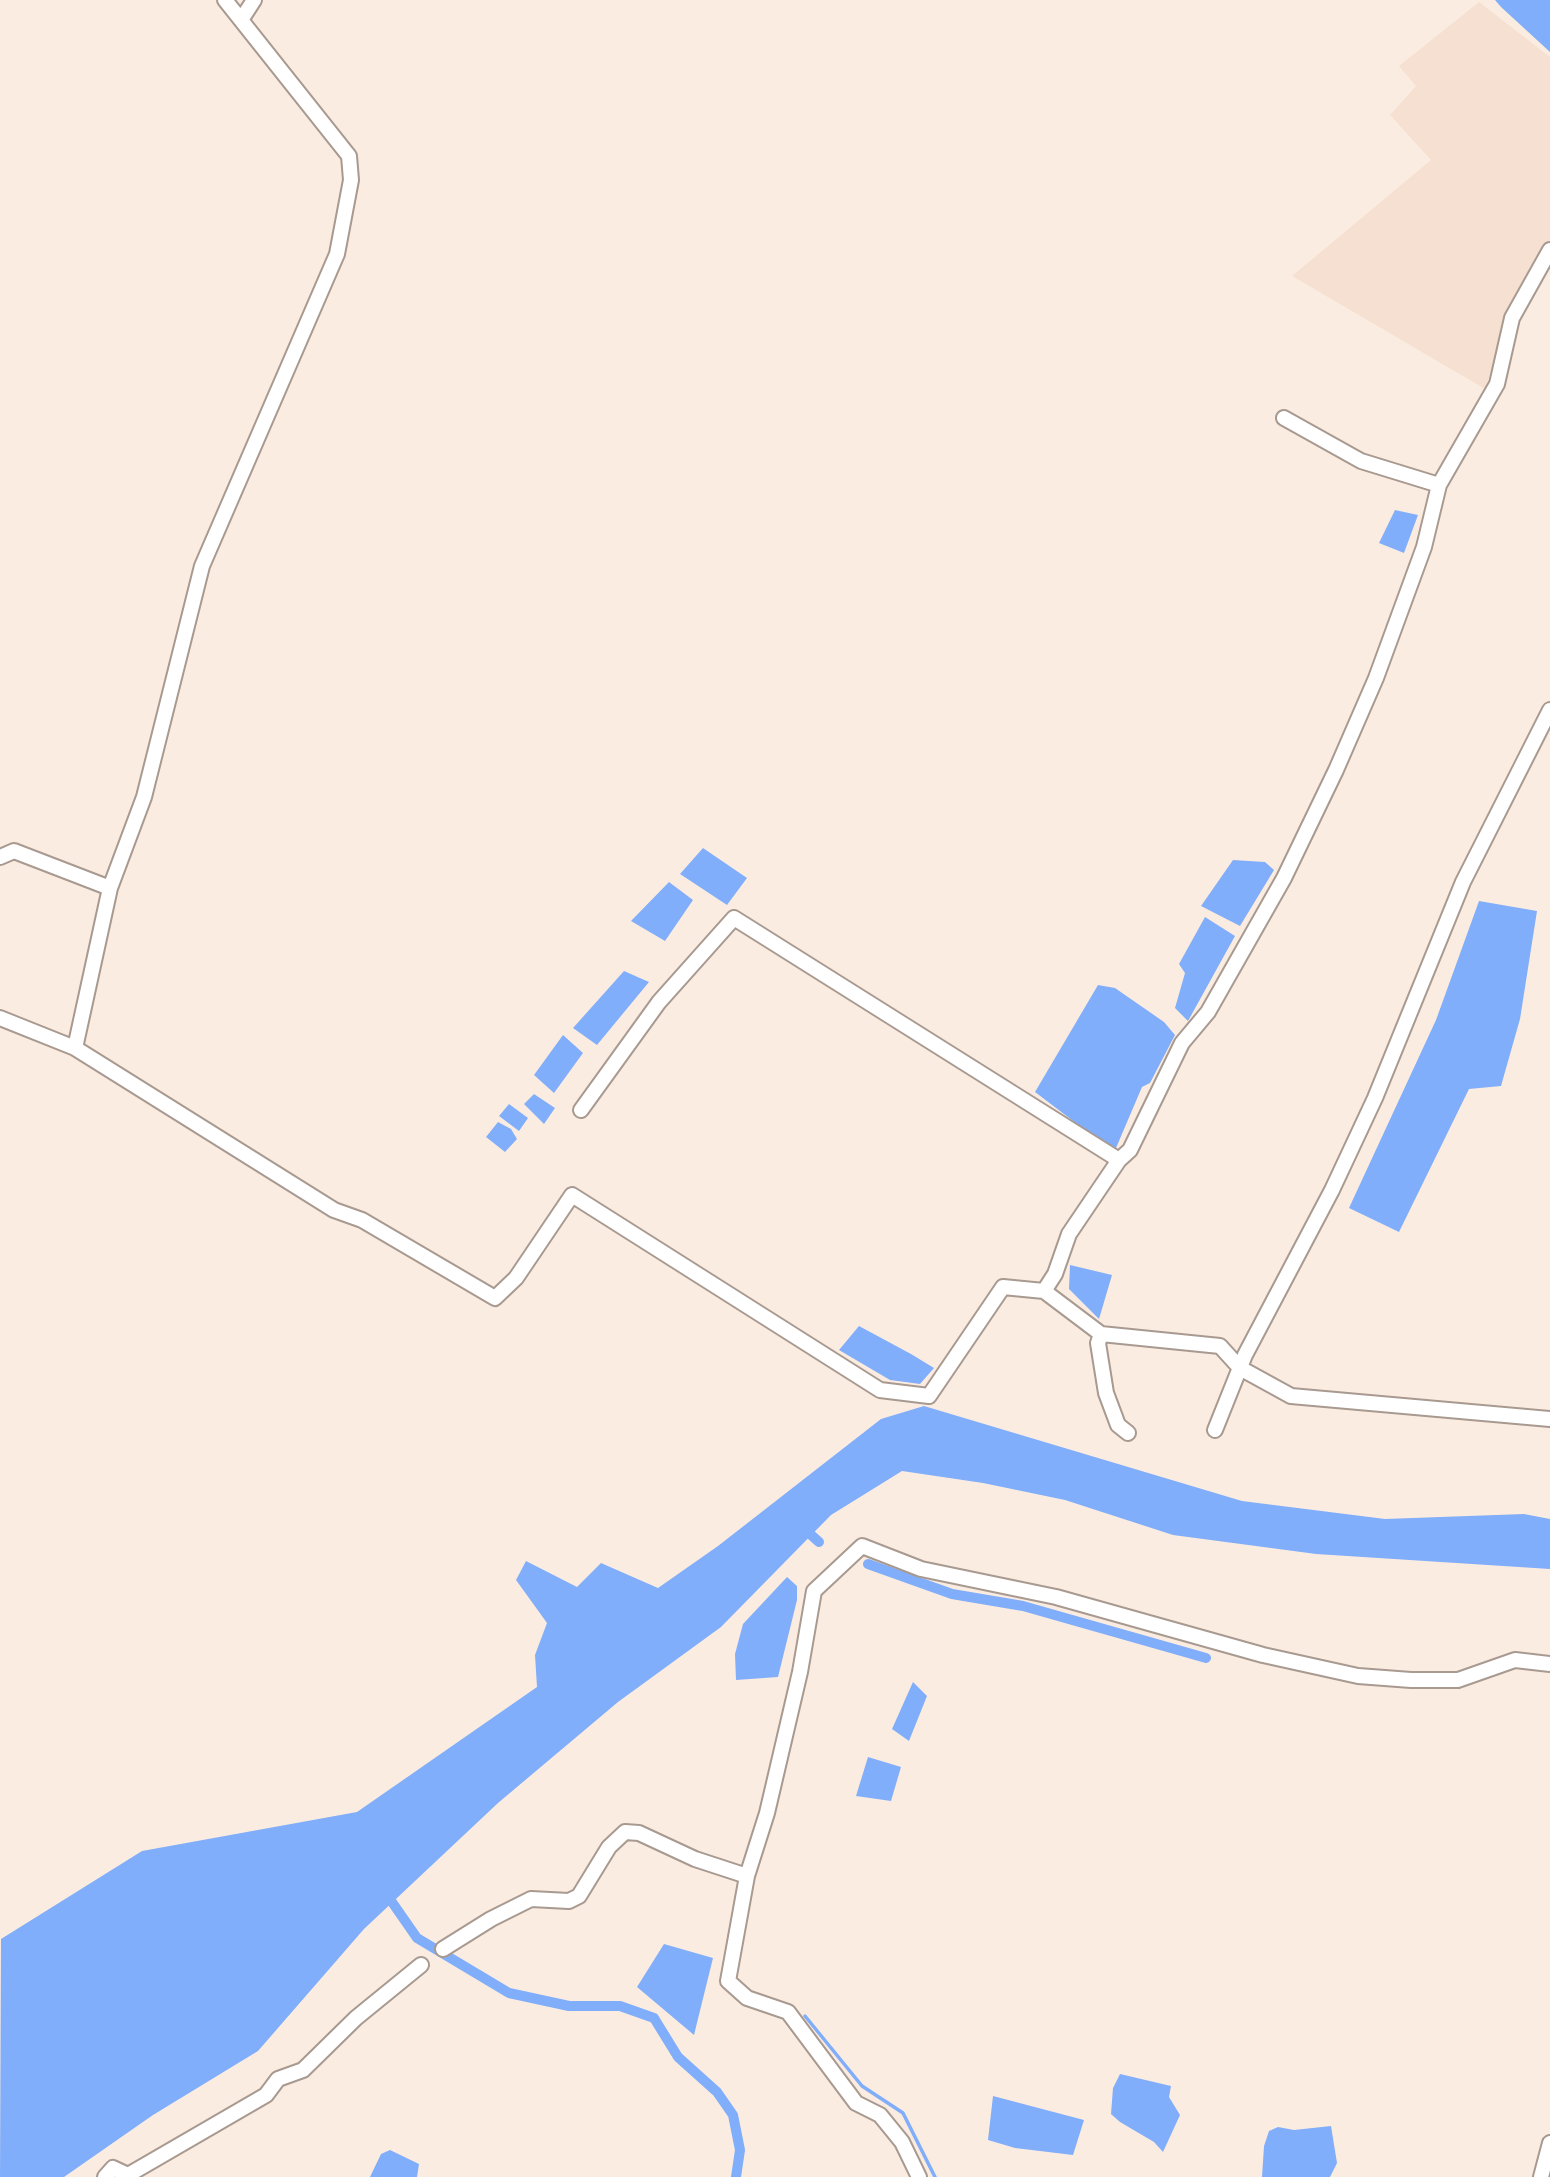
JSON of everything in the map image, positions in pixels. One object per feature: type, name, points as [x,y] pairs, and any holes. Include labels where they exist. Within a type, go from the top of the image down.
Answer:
[{"type":"street","points":[[75,1048],[110,888],[144,797],[202,566],[337,254],[351,180],[349,156],[225,0]]},
{"type":"street","points":[[241,20],[254,0]]},
{"type":"street","points":[[1044,1291],[1055,1274],[1069,1234],[1119,1160],[1130,1150],[1182,1043],[1208,1012],[1284,877],[1336,770],[1376,678],[1424,547],[1439,485],[1497,384],[1512,318],[1550,250]]},
{"type":"street","points":[[1284,418],[1361,461],[1439,485]]},
{"type":"street","points":[[1215,1430],[1241,1368],[1332,1190],[1375,1098],[1463,882],[1550,710]]},
{"type":"street","points":[[0,858],[14,851],[110,888]]},
{"type":"street","points":[[581,1110],[659,1002],[734,918],[1119,1160]]},
{"type":"street","points":[[0,1018],[75,1048],[334,1210],[362,1220],[495,1298],[516,1278],[572,1195],[880,1390],[929,1396],[1003,1287],[1044,1291],[1101,1334],[1220,1346],[1241,1368],[1291,1396],[1550,1419]]},
{"type":"street","points":[[1101,1334],[1098,1343],[1106,1393],[1118,1424],[1128,1433]]},
{"type":"street","points":[[919,2177],[902,2142],[880,2115],[856,2103],[788,2012],[747,1998],[728,1981],[747,1876],[767,1813],[800,1672],[814,1591],[863,1546],[921,1569],[1056,1597],[1264,1655],[1358,1675],[1411,1680],[1458,1679],[1515,1660],[1550,1664]]},
{"type":"street","points":[[443,1949],[491,1919],[531,1899],[569,1901],[579,1896],[609,1847],[625,1832],[639,1833],[695,1859],[747,1876]]},
{"type":"street","points":[[105,2177],[113,2168],[128,2175],[266,2095],[278,2079],[303,2070],[356,2018],[421,1965]]},
{"type":"street","points":[[1541,2177],[1550,2143]]},
{"type":"shaded area","points":[[1479,2],[1550,57],[1550,239],[1509,314],[1485,389],[1292,276],[1431,160],[1390,115],[1416,86],[1399,66]]},
{"type":"water","points":[[1495,0],[1550,0],[1550,52],[1501,7]]},
{"type":"water","points":[[1395,510],[1418,515],[1404,553],[1379,543]]},
{"type":"water","points":[[703,848],[747,878],[727,905],[680,874]]},
{"type":"water","points":[[1233,860],[1265,862],[1274,870],[1240,926],[1201,906]]},
{"type":"water","points":[[669,882],[693,900],[665,941],[631,921]]},
{"type":"water","points":[[1479,901],[1537,911],[1520,1019],[1501,1086],[1469,1089],[1399,1232],[1349,1208],[1436,1020]]},
{"type":"water","points":[[1205,917],[1235,936],[1188,1021],[1175,1008],[1185,973],[1179,964]]},
{"type":"water","points":[[624,971],[649,982],[597,1045],[573,1028]]},
{"type":"water","points":[[1098,985],[1115,988],[1164,1022],[1175,1035],[1150,1083],[1142,1087],[1116,1148],[1110,1149],[1035,1092]]},
{"type":"water","points":[[563,1035],[583,1053],[554,1093],[534,1075]]},
{"type":"water","points":[[534,1094],[555,1108],[544,1124],[524,1104]]},
{"type":"water","points":[[509,1104],[528,1118],[519,1131],[499,1116]]},
{"type":"water","points":[[498,1122],[511,1129],[517,1139],[505,1152],[486,1137]]},
{"type":"water","points":[[1070,1265],[1112,1275],[1099,1319],[1069,1289]]},
{"type":"water","points":[[859,1326],[934,1368],[920,1384],[890,1380],[839,1350]]},
{"type":"water","points":[[924,1406],[1242,1501],[1385,1519],[1524,1514],[1550,1519],[1550,1569],[1316,1554],[1173,1535],[1065,1500],[983,1483],[902,1471],[831,1515],[721,1627],[618,1702],[498,1803],[364,1929],[258,2051],[153,2115],[64,2177],[0,2177],[1,1939],[142,1851],[357,1812],[537,1687],[535,1655],[547,1623],[516,1580],[526,1561],[577,1587],[601,1563],[658,1588],[718,1546],[881,1419]]},
{"type":"water","points":[[787,1577],[797,1586],[797,1600],[778,1677],[736,1680],[735,1654],[743,1624]]},
{"type":"water","points":[[913,1682],[927,1696],[909,1741],[892,1729]]},
{"type":"water","points":[[868,1757],[901,1767],[891,1801],[856,1796]]},
{"type":"water","points":[[664,1944],[713,1958],[694,2035],[637,1987]]},
{"type":"water","points":[[1120,2074],[1171,2086],[1169,2097],[1180,2115],[1163,2152],[1154,2142],[1111,2114],[1113,2088]]},
{"type":"water","points":[[993,2096],[1084,2120],[1073,2155],[1015,2148],[988,2140]]},
{"type":"water","points":[[1331,2126],[1337,2163],[1330,2177],[1262,2177],[1264,2146],[1269,2131],[1278,2127],[1294,2130]]},
{"type":"water","points":[[390,2150],[419,2164],[417,2177],[370,2177],[381,2154]]},
{"type":"waterway","points":[[800,1525],[819,1542]]},
{"type":"waterway","points":[[868,1564],[952,1594],[1023,1606],[1206,1658]]},
{"type":"waterway","points":[[385,1892],[417,1938],[509,1993],[569,2006],[620,2006],[654,2018],[678,2057],[717,2092],[733,2115],[740,2150],[736,2177]]},
{"type":"waterway","points":[[805,2016],[862,2086],[903,2113],[935,2177]]}]
